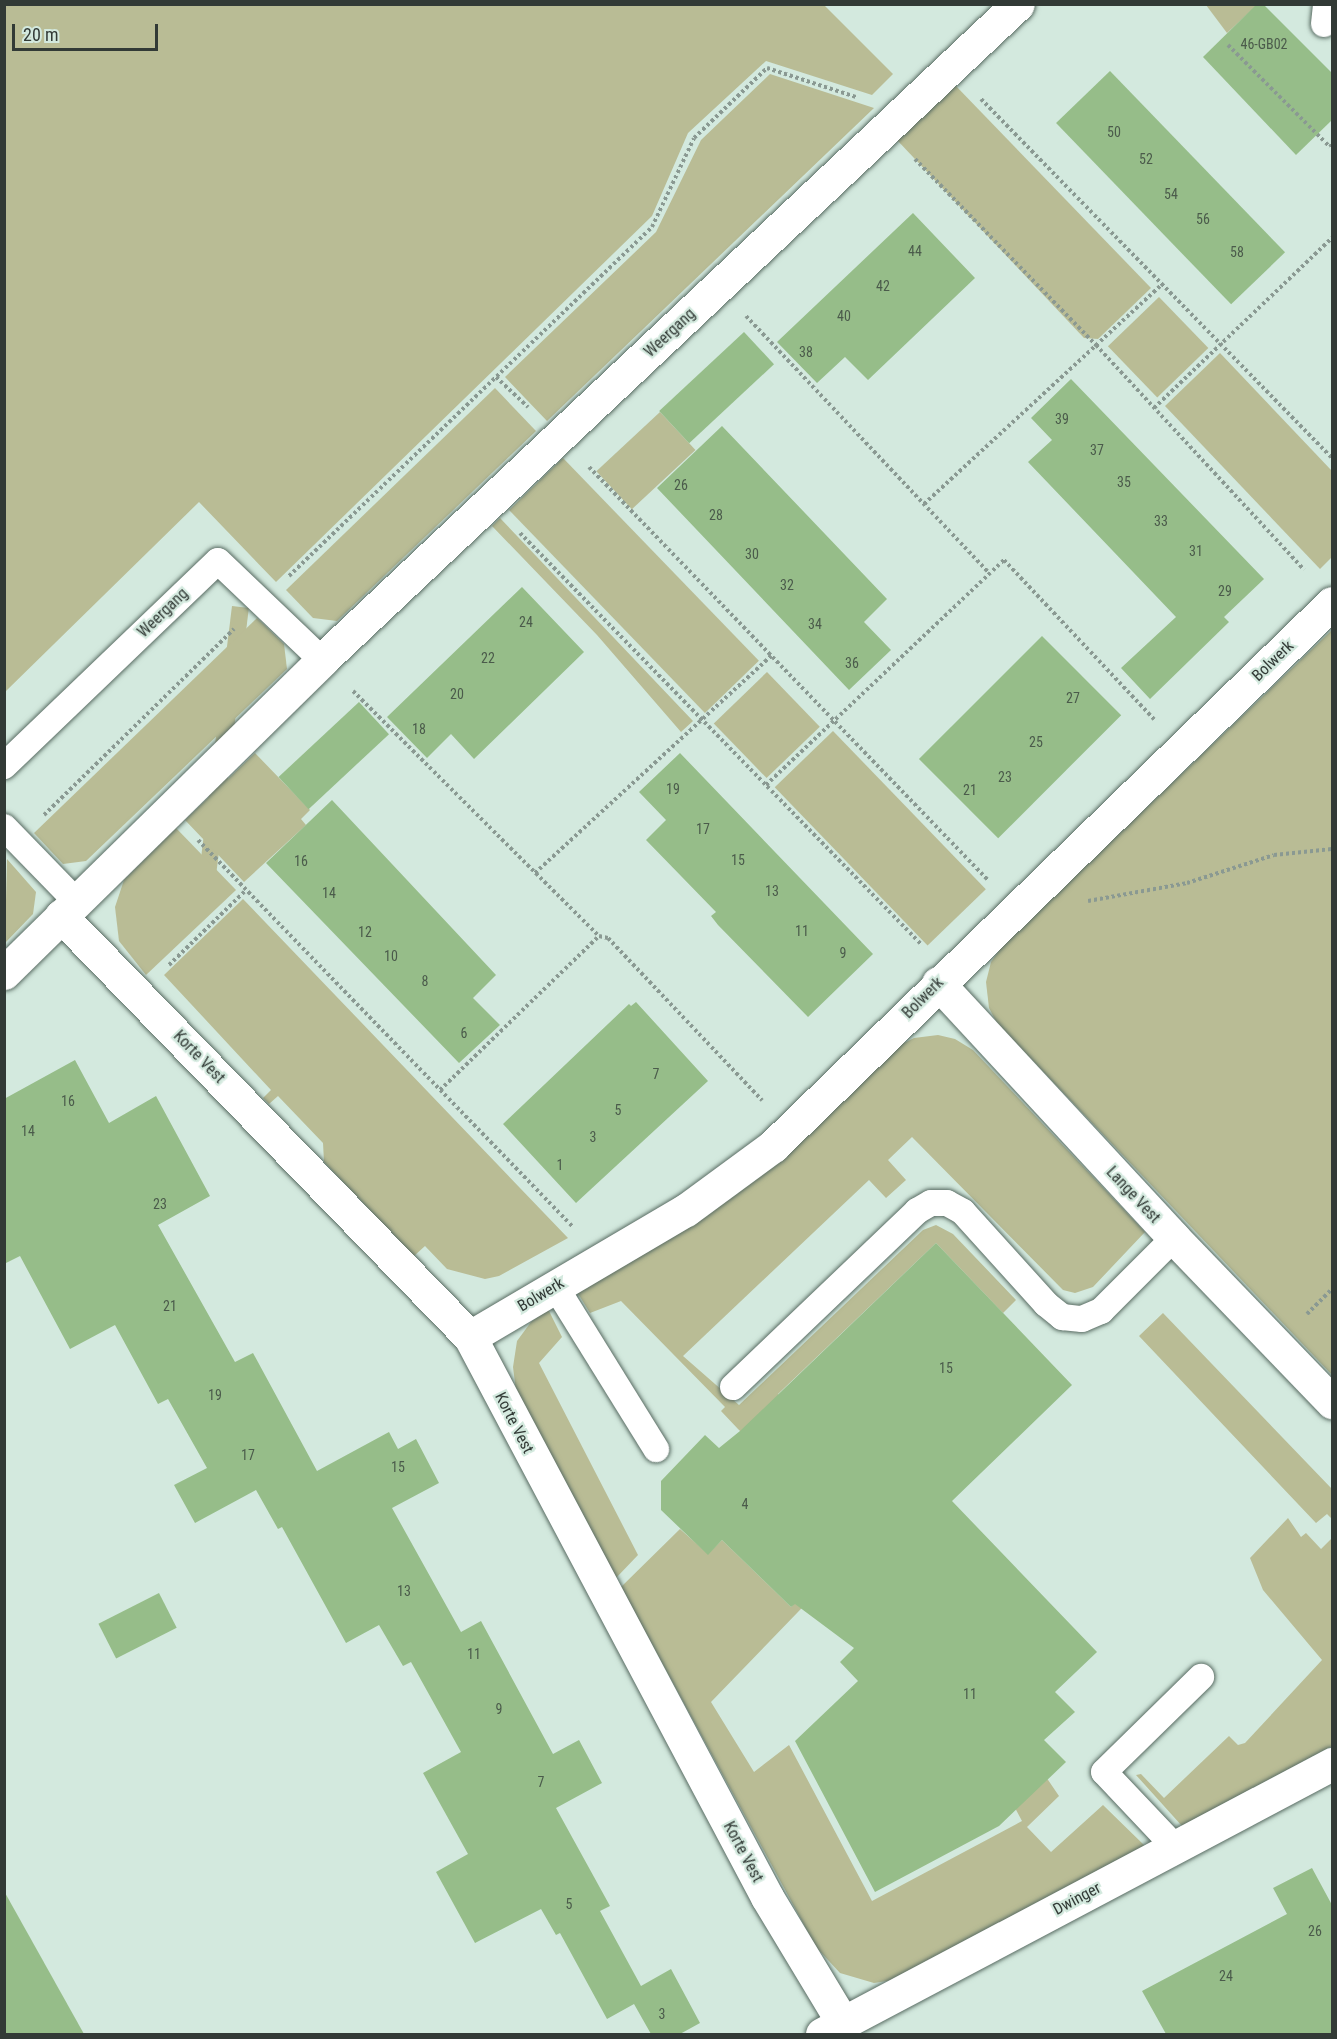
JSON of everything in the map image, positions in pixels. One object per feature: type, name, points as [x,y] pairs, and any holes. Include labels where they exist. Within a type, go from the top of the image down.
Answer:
[{"type":"street","name":"Weergang","points":[[4,974],[68,908],[322,660],[1018,4]]},
{"type":"street","name":"Bolwerk","points":[[470,1337],[686,1210],[789,1129],[1332,603]]},
{"type":"street","name":"Korte Vest","points":[[68,908],[138,994],[470,1337],[767,1897],[832,2029]]},
{"type":"street","name":"Lange Vest","points":[[944,978],[1174,1238],[1332,1402]]},
{"type":"street","name":"Dwinger","points":[[832,2029],[1332,1764]]},
{"type":"lane","name":"Weergang","points":[[4,765],[218,561],[322,660]]},
{"type":"lane","points":[[11,834],[68,908]]},
{"type":"lane","points":[[733,1387],[916,1211],[931,1203],[946,1203],[963,1212],[1046,1304],[1062,1317],[1082,1319],[1101,1311],[1174,1238]]},
{"type":"lane","points":[[555,1286],[656,1449]]},
{"type":"lane","points":[[1175,1847],[1104,1772],[1201,1677]]},
{"type":"path","points":[[1228,45],[1330,147],[1332,144]]},
{"type":"path","points":[[11,834],[262,603],[652,227],[694,138],[767,68],[873,102],[888,127],[1096,345],[1308,574]]},
{"type":"path","points":[[951,68],[1332,459]]},
{"type":"path","points":[[1154,408],[1332,238]]},
{"type":"path","points":[[924,504],[1162,284]]},
{"type":"path","points":[[719,287],[989,573]]},
{"type":"path","points":[[496,377],[559,437],[1016,909]]},
{"type":"path","points":[[490,502],[766,785],[944,978]]},
{"type":"path","points":[[766,785],[833,719],[1004,560],[1182,749]]},
{"type":"path","points":[[535,873],[771,656]]},
{"type":"path","points":[[322,660],[599,936],[608,938],[789,1129]]},
{"type":"path","points":[[168,810],[603,1258]]},
{"type":"path","points":[[1051,875],[1072,897],[1089,901],[1187,883],[1274,855],[1332,849]]},
{"type":"path","points":[[138,994],[246,890]]},
{"type":"path","points":[[440,1090],[599,936]]},
{"type":"green space","points":[[4,5],[824,5],[893,74],[872,95],[766,61],[688,133],[652,216],[276,582],[199,502],[5,692]]},
{"type":"green space","points":[[1206,5],[1257,5],[1227,33]]},
{"type":"green space","points":[[770,74],[874,108],[547,421],[505,377],[656,232],[701,140]]},
{"type":"green space","points":[[955,85],[1151,288],[1098,339],[1084,338],[897,140]]},
{"type":"green space","points":[[1159,297],[1208,348],[1157,397],[1108,346]]},
{"type":"green space","points":[[1220,353],[1332,471],[1332,557],[1320,569],[1165,406]]},
{"type":"green space","points":[[495,388],[536,431],[337,621],[313,618],[286,590]]},
{"type":"green space","points":[[660,412],[695,450],[632,509],[596,471]]},
{"type":"green space","points":[[563,458],[759,661],[705,713],[509,510]]},
{"type":"green space","points":[[500,518],[693,721],[681,732],[597,635],[492,526]]},
{"type":"green space","points":[[232,606],[249,608],[213,900],[196,898]]},
{"type":"green space","points":[[257,618],[284,644],[287,669],[86,861],[63,864],[34,833]]},
{"type":"green space","points":[[1332,630],[1332,1375],[997,1023],[989,1008],[986,982],[991,962],[1003,945]]},
{"type":"green space","points":[[767,672],[820,727],[767,778],[714,723]]},
{"type":"green space","points":[[833,731],[986,889],[928,946],[775,787]]},
{"type":"green space","points":[[255,753],[310,810],[301,819],[306,825],[244,882],[185,820]]},
{"type":"green space","points":[[176,828],[236,890],[146,975],[119,941],[115,907],[124,880]]},
{"type":"green space","points":[[7,859],[36,892],[33,914],[5,943]]},
{"type":"green space","points":[[243,899],[568,1238],[499,1276],[485,1279],[447,1269],[425,1246],[414,1256],[324,1162],[323,1143],[278,1096],[269,1104],[263,1098],[271,1090],[164,975]]},
{"type":"green space","points":[[938,1035],[955,1039],[973,1050],[1145,1232],[1093,1287],[1075,1293],[1063,1290],[912,1137],[888,1160],[906,1180],[886,1198],[869,1180],[683,1356],[739,1405],[923,1230],[936,1225],[953,1234],[1016,1300],[1003,1313],[936,1243],[778,1394],[881,1526],[711,1702],[754,1772],[789,1745],[872,1901],[1022,1821],[1013,1804],[1044,1774],[1059,1796],[1027,1827],[1051,1852],[1103,1805],[1145,1846],[893,1980],[874,1983],[840,1973],[816,1947],[621,1587],[680,1529],[708,1554],[722,1540],[791,1607],[855,1540],[738,1429],[721,1411],[725,1407],[621,1301],[590,1313],[577,1292],[900,1045],[914,1038]]},
{"type":"green space","points":[[548,1309],[562,1337],[539,1363],[638,1555],[616,1578],[516,1391],[513,1367],[517,1341],[531,1322]]},
{"type":"green space","points":[[1163,1313],[1332,1489],[1332,1519],[1327,1514],[1316,1523],[1139,1336]]},
{"type":"green space","points":[[1288,1518],[1301,1537],[1306,1533],[1321,1549],[1332,1538],[1332,1746],[1182,1826],[1136,1775],[1141,1774],[1164,1798],[1229,1736],[1238,1745],[1245,1743],[1322,1660],[1263,1590],[1250,1558]]},
{"type":"building","points":[[1257,4],[1263,4],[1332,73],[1332,120],[1296,155],[1203,57]]},
{"type":"building","points":[[1110,71],[1285,252],[1231,304],[1056,123]]},
{"type":"building","points":[[913,213],[975,278],[868,380],[845,357],[817,383],[777,342]]},
{"type":"building","points":[[744,332],[774,364],[689,443],[659,411]]},
{"type":"building","points":[[1071,379],[1264,579],[1224,617],[1229,622],[1150,699],[1121,668],[1176,617],[1028,462],[1052,440],[1031,418]]},
{"type":"building","points":[[722,426],[887,599],[864,622],[891,650],[849,690],[657,488]]},
{"type":"building","points":[[522,587],[584,652],[474,759],[451,734],[427,758],[387,717]]},
{"type":"building","points":[[1042,636],[1121,715],[998,838],[919,759]]},
{"type":"building","points":[[359,702],[389,734],[309,809],[279,777]]},
{"type":"building","points":[[680,753],[873,954],[808,1017],[718,925],[711,916],[716,912],[646,840],[666,820],[639,792]]},
{"type":"building","points":[[332,800],[496,975],[473,998],[500,1025],[459,1063],[266,863]]},
{"type":"building","points":[[636,1002],[708,1081],[576,1203],[503,1124],[629,1004],[631,1006]]},
{"type":"building","points":[[75,1060],[109,1123],[156,1096],[210,1196],[158,1225],[235,1362],[253,1353],[317,1471],[389,1432],[398,1449],[416,1439],[439,1483],[392,1508],[461,1632],[481,1621],[553,1754],[579,1740],[602,1783],[556,1808],[610,1906],[600,1911],[641,1986],[671,1969],[700,2023],[680,2034],[651,2034],[634,2004],[607,2019],[560,1933],[556,1935],[541,1909],[475,1943],[436,1872],[468,1854],[423,1773],[461,1752],[411,1662],[403,1666],[379,1625],[346,1643],[282,1527],[278,1529],[256,1490],[195,1523],[174,1485],[207,1468],[168,1399],[158,1404],[115,1325],[70,1349],[20,1256],[4,1264],[4,1099]]},
{"type":"building","points":[[936,1243],[1072,1385],[952,1501],[1097,1652],[1055,1692],[1075,1712],[1044,1740],[1066,1762],[999,1826],[875,1892],[795,1741],[858,1681],[840,1662],[854,1648],[795,1604],[791,1607],[722,1540],[708,1555],[661,1510],[661,1481],[705,1435],[719,1448],[740,1431]]},
{"type":"building","points":[[159,1593],[177,1628],[116,1659],[98,1624]]},
{"type":"building","points":[[1312,1868],[1332,1905],[1332,2034],[1166,2034],[1142,1991],[1287,1914],[1273,1888]]},
{"type":"building","points":[[4,1891],[84,2034],[4,2034]]}]
